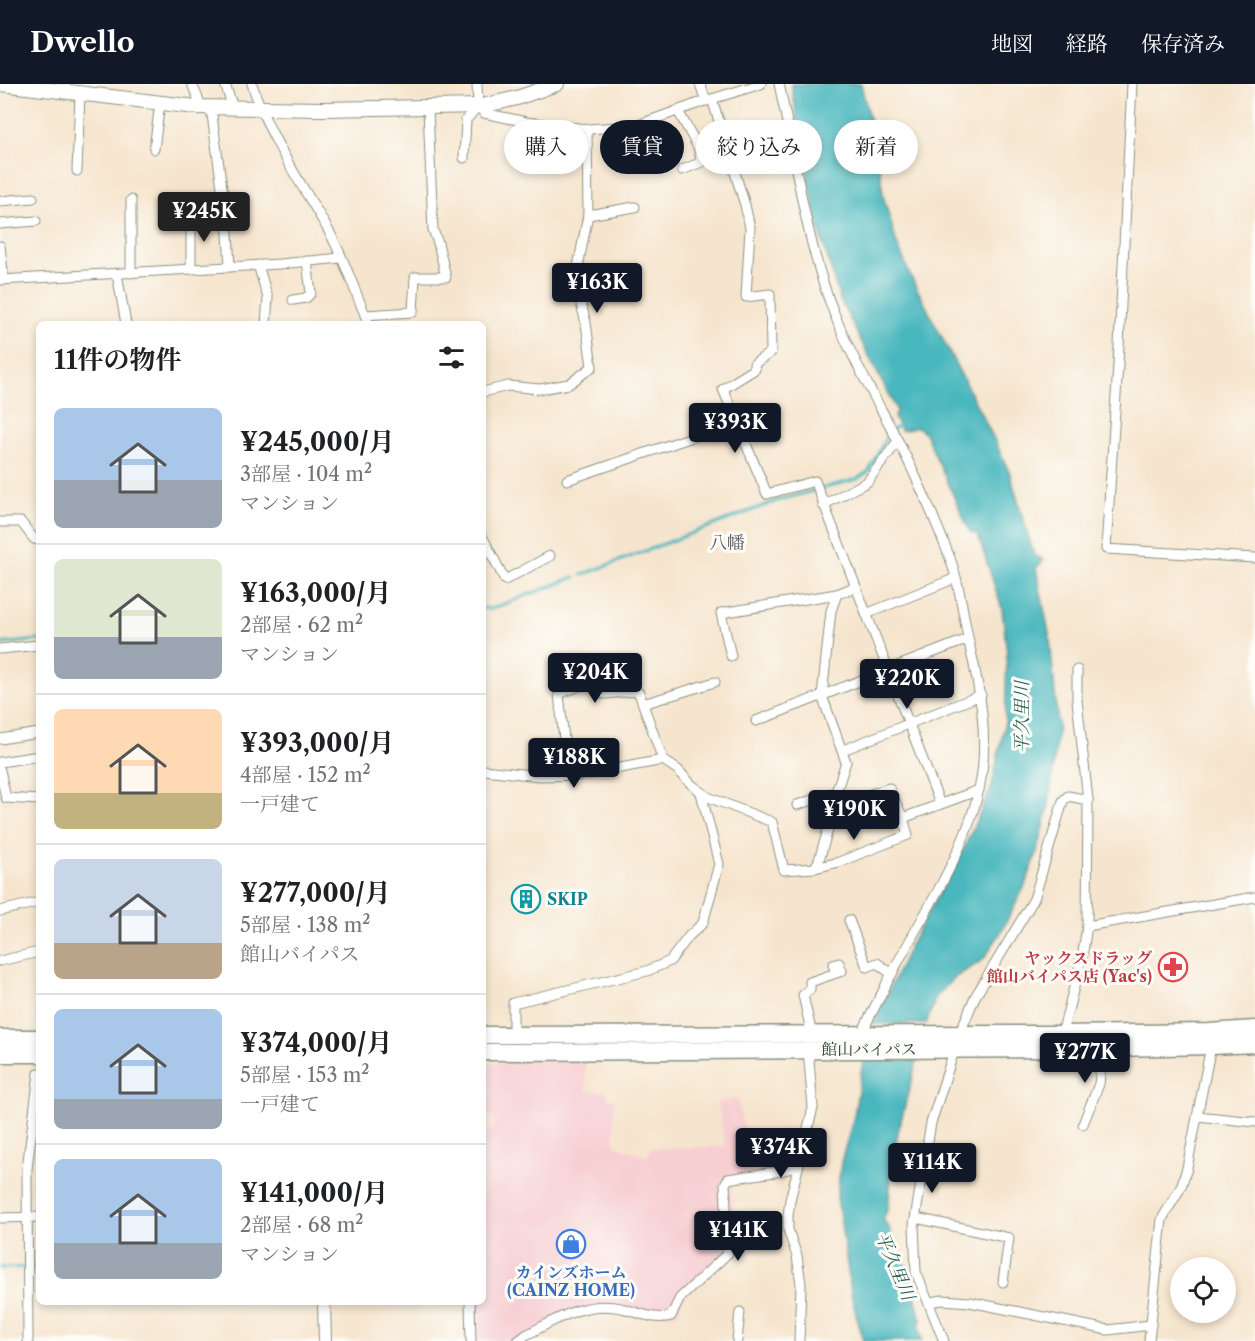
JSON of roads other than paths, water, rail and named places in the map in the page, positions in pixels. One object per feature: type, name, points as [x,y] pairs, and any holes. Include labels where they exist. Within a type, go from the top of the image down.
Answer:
[{"type":"highway","name":"館山バイパス","points":[[955,1042],[1062,1034],[1209,1032],[1255,1029]]},
{"type":"highway","name":"館山バイパス","points":[[486,1035],[810,1042],[955,1042],[1103,1048],[1255,1044]]},
{"type":"highway","points":[[0,1038],[36,1038]]},
{"type":"highway","name":"館山バイパス","points":[[486,1052],[810,1042]]},
{"type":"highway","points":[[0,1054],[36,1054]]},
{"type":"main road","points":[[1,84],[206,108],[478,106],[500,103],[533,89],[557,84]]},
{"type":"street","points":[[192,84],[206,108],[226,200],[230,267]]},
{"type":"street","points":[[225,84],[233,108]]},
{"type":"street","points":[[252,84],[259,108],[279,148],[331,236],[367,319],[413,312],[415,277],[446,277],[433,230],[428,108]]},
{"type":"street","points":[[477,84],[478,106],[484,113],[517,120]]},
{"type":"street","points":[[700,84],[709,100],[745,205],[750,228],[746,297],[770,294],[771,352],[754,364],[755,369],[723,389],[767,494],[815,481],[940,804]]},
{"type":"street","points":[[588,129],[634,126],[761,84]]},
{"type":"street","points":[[779,84],[816,258],[833,311],[844,338],[897,439],[929,508],[956,578],[981,695],[983,740],[979,789],[967,828],[946,876],[903,949],[862,1042]]},
{"type":"street","points":[[1132,84],[1106,549],[1255,558]]},
{"type":"street","points":[[77,171],[81,94]]},
{"type":"street","points":[[154,149],[160,103]]},
{"type":"street","points":[[464,158],[466,120],[478,106]]},
{"type":"street","points":[[678,111],[683,120]]},
{"type":"street","points":[[684,122],[698,147],[702,162],[684,169]]},
{"type":"street","points":[[486,391],[508,386],[540,389],[562,385],[582,376],[592,367],[577,272],[588,214],[588,174]]},
{"type":"street","points":[[0,201],[33,198]]},
{"type":"street","points":[[131,200],[131,273]]},
{"type":"street","points":[[588,214],[635,207]]},
{"type":"street","points":[[190,269],[191,217]]},
{"type":"street","points":[[0,224],[36,222]]},
{"type":"street","points":[[0,246],[2,280],[341,258]]},
{"type":"street","points":[[293,300],[306,298],[311,293],[308,261]]},
{"type":"street","points":[[258,265],[267,298],[266,321]]},
{"type":"street","points":[[117,274],[125,321]]},
{"type":"street","points":[[392,314],[394,321]]},
{"type":"street","points":[[567,480],[736,422]]},
{"type":"street","points":[[823,505],[867,482],[897,439]]},
{"type":"street","points":[[0,522],[21,522],[36,539]]},
{"type":"street","points":[[486,544],[505,580],[550,556]]},
{"type":"street","points":[[866,614],[956,578]]},
{"type":"street","points":[[730,656],[721,613],[837,594],[855,587]]},
{"type":"street","points":[[814,868],[835,806],[836,792],[846,762],[822,696],[831,610],[837,594]]},
{"type":"street","points":[[756,721],[968,639]]},
{"type":"street","points":[[0,649],[36,645]]},
{"type":"street","points":[[1062,1034],[1083,952],[1087,926],[1088,801],[1077,700],[1077,670]]},
{"type":"street","points":[[568,775],[559,694],[597,679],[604,694],[635,691],[639,693],[663,760],[678,770],[701,793],[772,822],[784,870],[814,868],[839,862],[908,835],[889,788],[835,806]]},
{"type":"street","points":[[643,704],[715,682]]},
{"type":"street","points":[[843,750],[981,695]]},
{"type":"street","points":[[0,739],[36,733]]},
{"type":"street","points":[[0,762],[36,756]]},
{"type":"street","points":[[486,770],[540,776],[583,775],[663,760]]},
{"type":"street","points":[[0,770],[6,798],[36,800]]},
{"type":"street","points":[[903,818],[979,789]]},
{"type":"street","points":[[796,805],[836,792]]},
{"type":"street","points":[[513,1035],[513,1002],[646,971],[670,961],[689,936],[703,923],[719,864],[701,793]]},
{"type":"street","points":[[944,1341],[916,1272],[914,1252],[916,1218],[932,1123],[955,1042],[971,1003],[1034,899],[1063,801],[1068,796],[1088,801]]},
{"type":"street","points":[[1087,926],[1255,897]]},
{"type":"street","points":[[0,911],[36,903]]},
{"type":"street","points":[[849,920],[867,967],[877,963],[892,974]]},
{"type":"street","points":[[0,961],[36,953]]},
{"type":"street","points":[[799,1341],[801,1284],[797,1256],[788,1230],[788,1216],[813,1108],[810,1042],[803,995],[810,989],[810,982],[836,973]]},
{"type":"street","points":[[1149,1341],[1162,1220],[1181,1187],[1187,1168],[1211,1046]]},
{"type":"street","points":[[1083,1124],[1099,1084],[1103,1048]]},
{"type":"street","points":[[28,1341],[27,1169],[36,1097]]},
{"type":"street","points":[[1197,1116],[1255,1122]]},
{"type":"street","points":[[518,1341],[582,1307],[610,1306],[655,1317],[671,1317],[680,1298],[728,1253],[725,1184],[728,1179],[781,1171],[798,1166]]},
{"type":"street","points":[[0,1218],[36,1217]]},
{"type":"street","points":[[916,1218],[1009,1238],[1003,1282]]},
{"type":"street","points":[[929,1302],[943,1300],[970,1302],[1108,1330],[1152,1325]]},
{"type":"street","points":[[324,1305],[325,1341]]},
{"type":"street","points":[[470,1305],[471,1341]]},
{"type":"street","points":[[737,1341],[740,1312]]},
{"type":"water","name":"平久里川","points":[[791,84],[861,84],[869,120],[834,120],[834,174],[881,174],[883,195],[896,241],[910,275],[1010,474],[1034,555],[1044,560],[1036,568],[1050,639],[1058,726],[1049,805],[1038,850],[1025,886],[1001,932],[983,960],[954,978],[936,997],[926,1024],[873,1024],[910,945],[960,857],[992,786],[1005,722],[1007,654],[1002,609],[978,535],[970,532],[925,433],[918,427],[902,431],[894,418],[897,411],[840,300],[819,229],[807,174],[822,174],[822,120],[797,120]]},
{"type":"water","name":"平久里川","points":[[917,1060],[893,1156],[888,1208],[883,1220],[888,1225],[897,1256],[908,1267],[921,1320],[919,1327],[922,1341],[863,1341],[852,1298],[837,1197],[841,1162],[854,1116],[863,1061]]},
{"type":"waterway","points":[[582,575],[779,500],[857,479],[869,471],[889,432],[901,424]]},
{"type":"waterway","points":[[486,608],[491,609],[575,577]]},
{"type":"waterway","points":[[0,644],[36,640]]},
{"type":"waterway","points":[[0,1268],[36,1267]]},
{"type":"place","name":"SKIP","points":[[526,899]]},
{"type":"place","name":"ヤックスドラッグ 館山バイパス店 (Yac's)","points":[[1173,967]]},
{"type":"place","name":"カインズホーム (CAINZ HOME)","points":[[571,1244]]},
{"type":"district","name":"八幡","points":[[727,543]]}]
